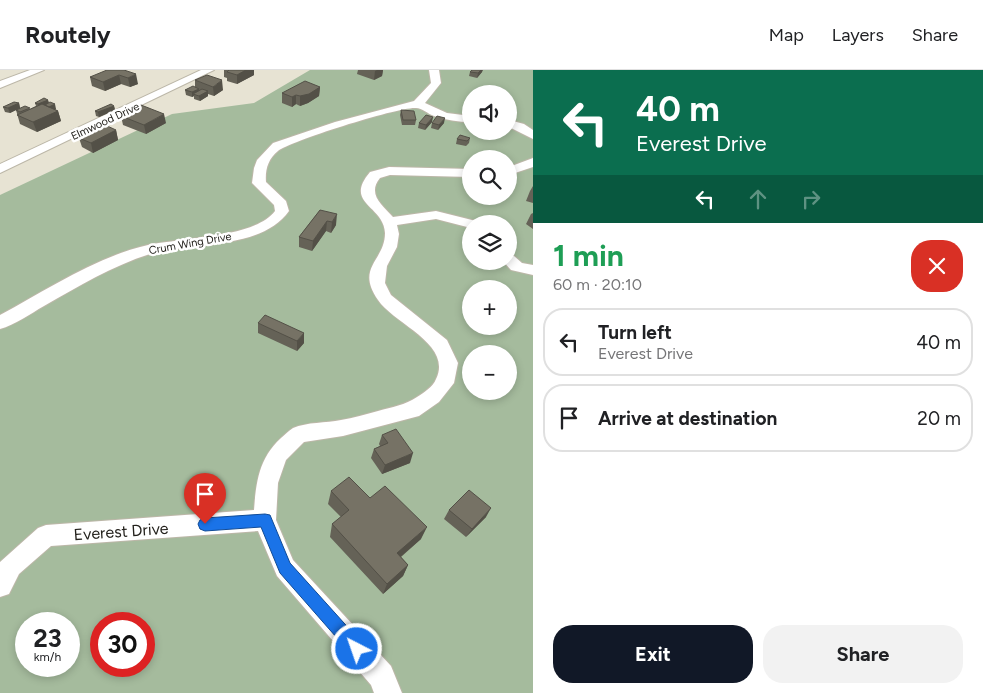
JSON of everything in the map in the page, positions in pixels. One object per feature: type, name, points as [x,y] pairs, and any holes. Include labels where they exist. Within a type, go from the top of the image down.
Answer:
[{"type":"street","points":[[0,85],[39,70]]},
{"type":"street","name":"Elmwood Drive","points":[[0,169],[138,106],[209,70]]},
{"type":"street","points":[[434,70],[436,83],[427,96],[418,104],[438,115],[462,119]]},
{"type":"street","name":"Crum Wing Drive","points":[[0,323],[105,265],[150,249],[212,241],[258,228],[277,218],[282,211],[281,204],[259,183],[258,171],[262,161],[273,149],[290,140],[350,120],[418,104]]},
{"type":"street","points":[[517,125],[533,135]]},
{"type":"street","points":[[517,168],[533,162]]},
{"type":"street","points":[[388,693],[380,676],[285,568],[265,520],[267,483],[277,455],[298,435],[343,428],[412,410],[432,397],[445,383],[449,363],[441,345],[384,298],[377,283],[379,266],[390,247],[392,234],[389,222],[367,195],[370,181],[375,176],[389,171],[462,173]]},
{"type":"street","points":[[389,222],[436,215],[462,222]]},
{"type":"street","points":[[517,267],[533,270]]},
{"type":"street","name":"Everest Drive","points":[[0,585],[11,566],[46,536],[265,520]]},
{"type":"green space","points":[[310,70],[533,70],[533,693],[0,693],[0,195],[172,114],[254,103]]},
{"type":"building","points":[[107,70],[124,70],[136,74],[128,78],[119,75],[103,82],[90,77]]},
{"type":"building","points":[[229,70],[246,70],[237,75],[227,72]]},
{"type":"building","points":[[472,70],[481,70],[478,73],[470,72]]},
{"type":"building","points":[[207,75],[222,80],[213,87],[195,80]]},
{"type":"building","points":[[305,81],[320,87],[309,94],[300,96],[292,97],[282,93]]},
{"type":"building","points":[[193,86],[199,89],[192,92],[185,90]]},
{"type":"building","points":[[202,89],[208,91],[199,96],[193,94]]},
{"type":"building","points":[[44,98],[48,100],[38,104],[35,103]]},
{"type":"building","points":[[14,102],[19,103],[8,108],[3,107]]},
{"type":"building","points":[[50,102],[55,104],[49,107],[45,105]]},
{"type":"building","points":[[42,104],[58,111],[33,122],[17,115]]},
{"type":"building","points":[[111,104],[114,106],[98,112],[95,111]]},
{"type":"building","points":[[141,105],[164,114],[144,125],[121,116]]},
{"type":"building","points":[[25,106],[30,108],[20,112],[16,110]]},
{"type":"building","points":[[401,110],[414,111],[416,120],[403,120]]},
{"type":"building","points":[[426,115],[433,117],[426,125],[419,123]]},
{"type":"building","points":[[437,116],[445,118],[439,125],[432,123]]},
{"type":"building","points":[[105,125],[116,130],[91,143],[79,138]]},
{"type":"building","points":[[460,135],[462,136],[462,140],[457,139]]},
{"type":"building","points":[[320,210],[337,214],[332,222],[327,221],[313,241],[299,237]]},
{"type":"building","points":[[265,315],[304,333],[297,341],[258,323]]},
{"type":"building","points":[[396,429],[413,453],[385,465],[374,449],[388,443],[382,435]]},
{"type":"building","points":[[349,477],[370,498],[385,486],[427,527],[397,553],[408,565],[387,584],[332,524],[349,510],[331,491]]},
{"type":"building","points":[[469,490],[491,508],[472,529],[449,510]]},
{"type":"route","points":[[205,524],[265,520],[285,568],[357,649]]}]
